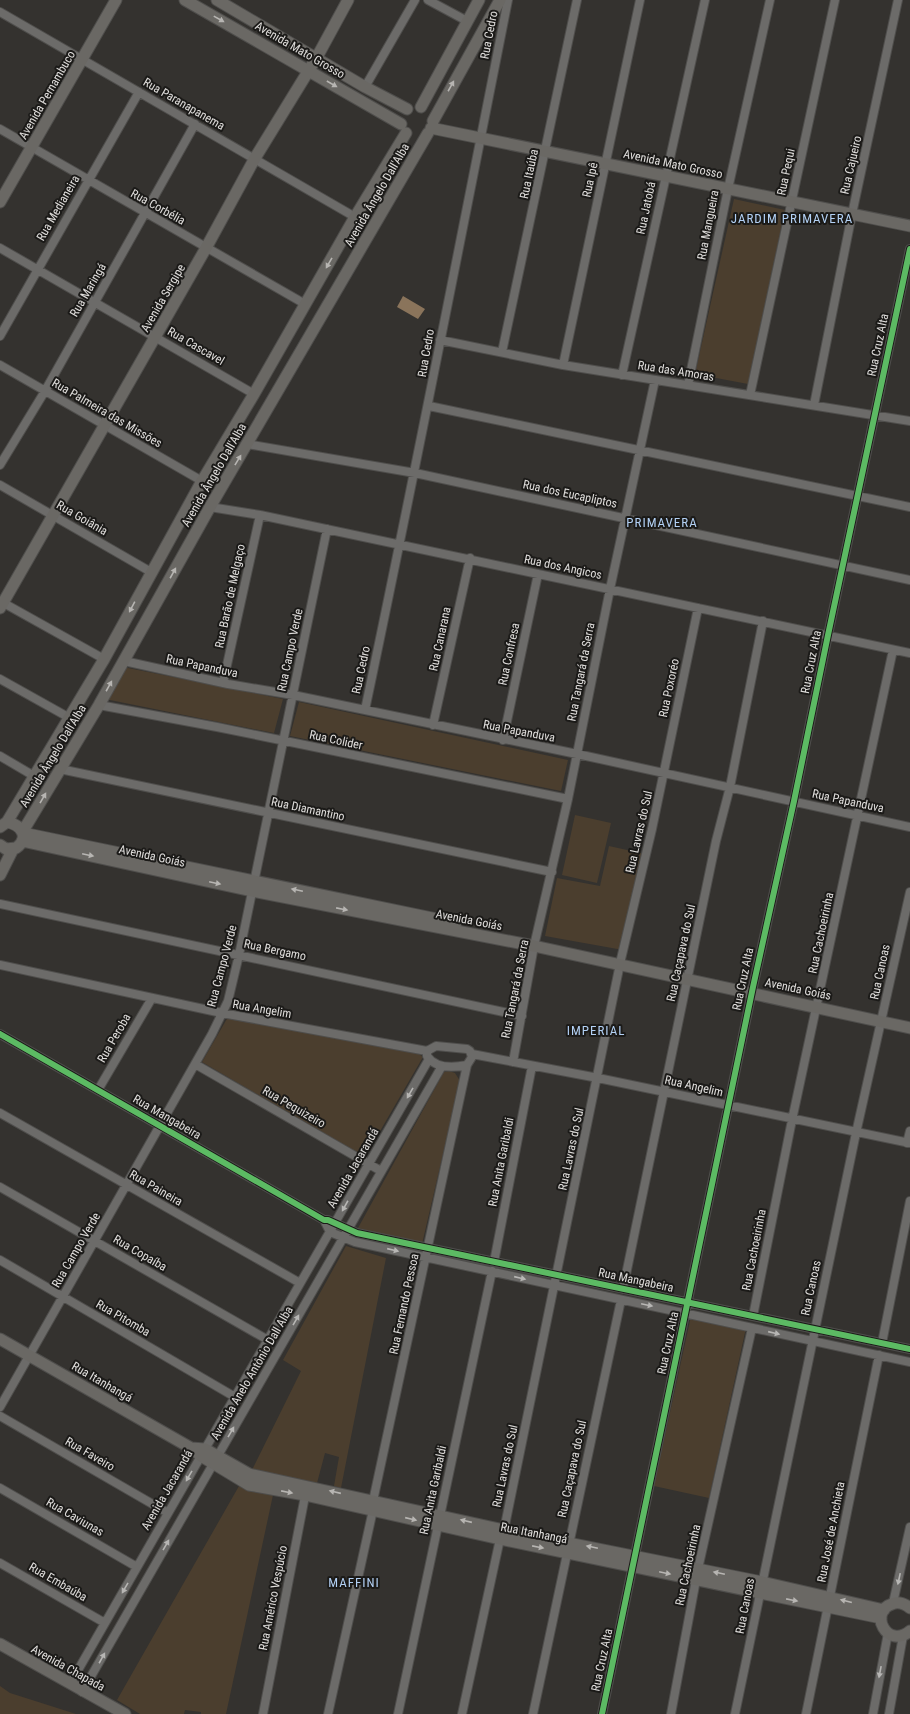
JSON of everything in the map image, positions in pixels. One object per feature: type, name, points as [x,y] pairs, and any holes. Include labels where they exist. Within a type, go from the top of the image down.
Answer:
[{"type":"street","name":"Avenida Pernambuco","points":[[0,202],[116,0]]},
{"type":"street","name":"Avenida Mato Grosso","points":[[185,0],[308,70],[404,129]]},
{"type":"street","name":"Avenida Mato Grosso","points":[[217,0],[317,57],[365,87],[408,109]]},
{"type":"street","name":"Avenida Sergipe","points":[[1,604],[206,248],[255,158],[317,57],[348,0]]},
{"type":"street","points":[[365,87],[415,0]]},
{"type":"street","points":[[428,0],[467,21]]},
{"type":"street","points":[[421,107],[479,0]]},
{"type":"street","name":"Avenida Ângelo Dall'Alba","points":[[13,849],[23,835],[60,769],[99,705],[210,507],[430,127],[500,0]]},
{"type":"street","name":"Rua Cedro","points":[[365,710],[415,473],[508,0]]},
{"type":"street","name":"Rua Itaúba","points":[[502,352],[546,152],[577,0]]},
{"type":"street","name":"Rua Ipê","points":[[563,365],[640,0]]},
{"type":"street","name":"Rua Jatobá","points":[[622,375],[705,0]]},
{"type":"street","name":"Rua Mangueira","points":[[688,385],[728,189],[770,0]]},
{"type":"street","name":"Rua Pequi","points":[[750,395],[835,0]]},
{"type":"street","name":"Rua Cajueiro","points":[[814,405],[852,214],[898,0]]},
{"type":"street","name":"Rua Paranapanema","points":[[0,12],[355,217]]},
{"type":"street","name":"Rua Medianeira","points":[[0,336],[139,92]]},
{"type":"street","points":[[414,106],[421,107],[429,112],[430,127],[416,137],[404,129],[401,119],[408,109],[414,106]]},
{"type":"street","name":"Rua Maringá","points":[[0,465],[45,391],[146,214],[195,124]]},
{"type":"street","name":"Avenida Mato Grosso","points":[[430,127],[910,226]]},
{"type":"street","name":"Rua Corbélia","points":[[0,129],[305,304]]},
{"type":"street","name":"Avenida Ângelo Dall'Alba","points":[[4,825],[68,717],[88,687],[202,481],[254,394],[404,129]]},
{"type":"street","name":"Rua Cascavel","points":[[0,248],[95,301],[254,394]]},
{"type":"street","name":"Rua Cruz Alta","points":[[602,1714],[752,990],[794,801],[910,249]]},
{"type":"street","name":"Rua das Amoras","points":[[440,340],[563,365],[910,421]]},
{"type":"street","name":"Rua Palmeira das Missões","points":[[0,365],[104,427],[202,481]]},
{"type":"street","points":[[267,371],[276,371],[282,376],[283,382]]},
{"type":"street","name":"Rua Tangará da Serra","points":[[513,1062],[535,943],[568,799],[610,589],[655,380]]},
{"type":"street","points":[[428,406],[910,507]]},
{"type":"street","points":[[231,432],[238,443],[247,444]]},
{"type":"street","name":"Rua dos Eucapliptos","points":[[247,444],[415,473],[910,580]]},
{"type":"street","name":"Rua Goiânia","points":[[0,485],[151,572]]},
{"type":"street","name":"Rua dos Angicos","points":[[210,507],[260,515],[470,558],[538,574],[910,653]]},
{"type":"street","name":"Rua Barão de Melgaço","points":[[223,683],[260,515]]},
{"type":"street","name":"Rua Campo Verde","points":[[0,1407],[195,1064],[228,1002],[327,529]]},
{"type":"street","name":"Rua Canarana","points":[[433,725],[470,558]]},
{"type":"street","name":"Rua Confresa","points":[[503,740],[538,574]]},
{"type":"street","points":[[1,604],[104,659]]},
{"type":"street","name":"Rua Poxoréo","points":[[664,773],[698,608]]},
{"type":"street","name":"Rua Caçapava do Sul","points":[[623,1289],[716,841],[730,787],[763,621]]},
{"type":"street","name":"Rua Cachoeirinha","points":[[753,1316],[792,1120],[893,650]]},
{"type":"street","name":"Rua Papanduva","points":[[124,661],[223,683],[293,695],[503,740],[577,754],[910,827]]},
{"type":"street","points":[[0,679],[68,717]]},
{"type":"street","points":[[88,687],[90,700],[99,705]]},
{"type":"street","name":"Rua Colider","points":[[99,705],[568,799]]},
{"type":"street","points":[[0,756],[34,776]]},
{"type":"street","name":"Rua Diamantino","points":[[60,769],[552,872]]},
{"type":"street","name":"Rua Lavras do Sul","points":[[462,1714],[557,1276],[621,962],[664,773]]},
{"type":"street","name":"Avenida Goiás","points":[[4,825],[17,825],[23,835],[253,886],[535,943],[882,1018],[910,1021]]},
{"type":"street","points":[[0,845],[6,849],[13,849],[0,875]]},
{"type":"street","name":"Rua Canoas","points":[[735,1714],[760,1588],[856,1133],[910,892]]},
{"type":"street","name":"Rua Bergamo","points":[[0,904],[522,1016]]},
{"type":"street","name":"Rua Angelim","points":[[0,965],[222,1013],[428,1055],[436,1046],[467,1049],[472,1054],[663,1091],[792,1120],[908,1143]]},
{"type":"street","name":"Rua Peroba","points":[[98,1090],[152,998]]},
{"type":"street","name":"Avenida Goiás","points":[[882,1018],[910,1028]]},
{"type":"street","name":"Rua Mangabeira","points":[[0,1034],[324,1220],[328,1220],[358,1233],[910,1349]]},
{"type":"street","name":"Rua Fernando Pessoa","points":[[328,1714],[467,1065],[472,1054]]},
{"type":"street","points":[[428,1055],[434,1063],[442,1066],[453,1068],[467,1065]]},
{"type":"street","name":"Avenida Jacarandá","points":[[70,1684],[335,1224],[428,1055]]},
{"type":"street","name":"Rua Pequizeiro","points":[[195,1064],[381,1171]]},
{"type":"street","name":"Avenida Anelo Antônio Dall Alba","points":[[82,1692],[442,1066]]},
{"type":"street","name":"Rua Anita Garibaldi","points":[[494,1262],[532,1066]]},
{"type":"street","name":"Rua Paineira","points":[[0,1113],[300,1283]]},
{"type":"street","points":[[908,1143],[910,1131]]},
{"type":"street","name":"Rua Copaíba","points":[[0,1187],[268,1340]]},
{"type":"street","points":[[882,1343],[910,1200]]},
{"type":"street","points":[[324,1220],[330,1232]]},
{"type":"street","name":"Rua Mangabeira","points":[[330,1232],[355,1242],[426,1258],[910,1362]]},
{"type":"street","name":"Rua Pitomba","points":[[0,1260],[235,1397]]},
{"type":"street","name":"Rua Anita Garibaldi","points":[[398,1714],[492,1271]]},
{"type":"street","name":"Rua Caçapava do Sul","points":[[533,1714],[621,1300]]},
{"type":"street","name":"Rua Cachoeirinha","points":[[671,1714],[698,1574],[752,1328]]},
{"type":"street","name":"Rua Itanhangá","points":[[0,1339],[191,1448],[215,1460],[249,1485],[306,1491],[882,1614]]},
{"type":"street","name":"Rua José de Anchieta","points":[[806,1714],[879,1355]]},
{"type":"street","name":"Rua Faveiro","points":[[0,1416],[168,1513]]},
{"type":"street","name":"Rua Caviunas","points":[[0,1488],[137,1567]]},
{"type":"street","name":"Rua Américo Vespúcio","points":[[263,1714],[306,1491]]},
{"type":"street","points":[[889,1714],[907,1634],[895,1636],[888,1633],[882,1626],[882,1614],[893,1603],[910,1527]]},
{"type":"street","name":"Rua Embaúba","points":[[0,1563],[105,1623]]},
{"type":"street","points":[[893,1603],[910,1606]]},
{"type":"street","points":[[99,1632],[105,1638],[113,1637]]},
{"type":"street","points":[[873,1714],[888,1633]]},
{"type":"street","name":"Avenida Chapada","points":[[0,1644],[82,1692],[125,1714]]},
{"type":"shaded area","points":[[734,199],[785,210],[748,384],[695,374]]},
{"type":"shaded area","points":[[403,296],[425,309],[418,319],[397,307]]},
{"type":"shaded area","points":[[123,667],[283,699],[274,733],[105,699]]},
{"type":"shaded area","points":[[299,702],[568,760],[561,791],[290,736]]},
{"type":"shaded area","points":[[575,815],[611,823],[597,883],[562,875]]},
{"type":"shaded area","points":[[609,846],[645,854],[623,950],[545,936],[557,878],[600,886]]},
{"type":"shaded area","points":[[228,1017],[419,1054],[423,1057],[365,1157],[202,1062]]},
{"type":"shaded area","points":[[449,1071],[455,1073],[460,1081],[422,1244],[358,1228],[444,1072]]},
{"type":"shaded area","points":[[346,1246],[386,1258],[341,1488],[334,1486],[339,1457],[325,1453],[317,1483],[252,1470],[301,1371],[283,1360]]},
{"type":"shaded area","points":[[691,1316],[746,1328],[709,1498],[654,1486]]},
{"type":"shaded area","points":[[239,1486],[273,1495],[226,1714],[201,1714],[201,1712],[185,1710],[184,1714],[140,1714],[117,1700]]},
{"type":"shaded area","points":[[0,1686],[10,1693],[76,1714],[0,1714]]},
{"type":"cycle path","points":[[602,1714],[753,987],[794,801],[910,249]]},
{"type":"cycle path","points":[[0,1034],[324,1220],[328,1220],[357,1233],[910,1349]]},
{"type":"district","name":"JARDIM PRIMAVERA","points":[[792,218]]},
{"type":"district","name":"PRIMAVERA","points":[[662,522]]},
{"type":"district","name":"IMPERIAL","points":[[596,1030]]},
{"type":"district","name":"MAFFINI","points":[[354,1582]]}]
